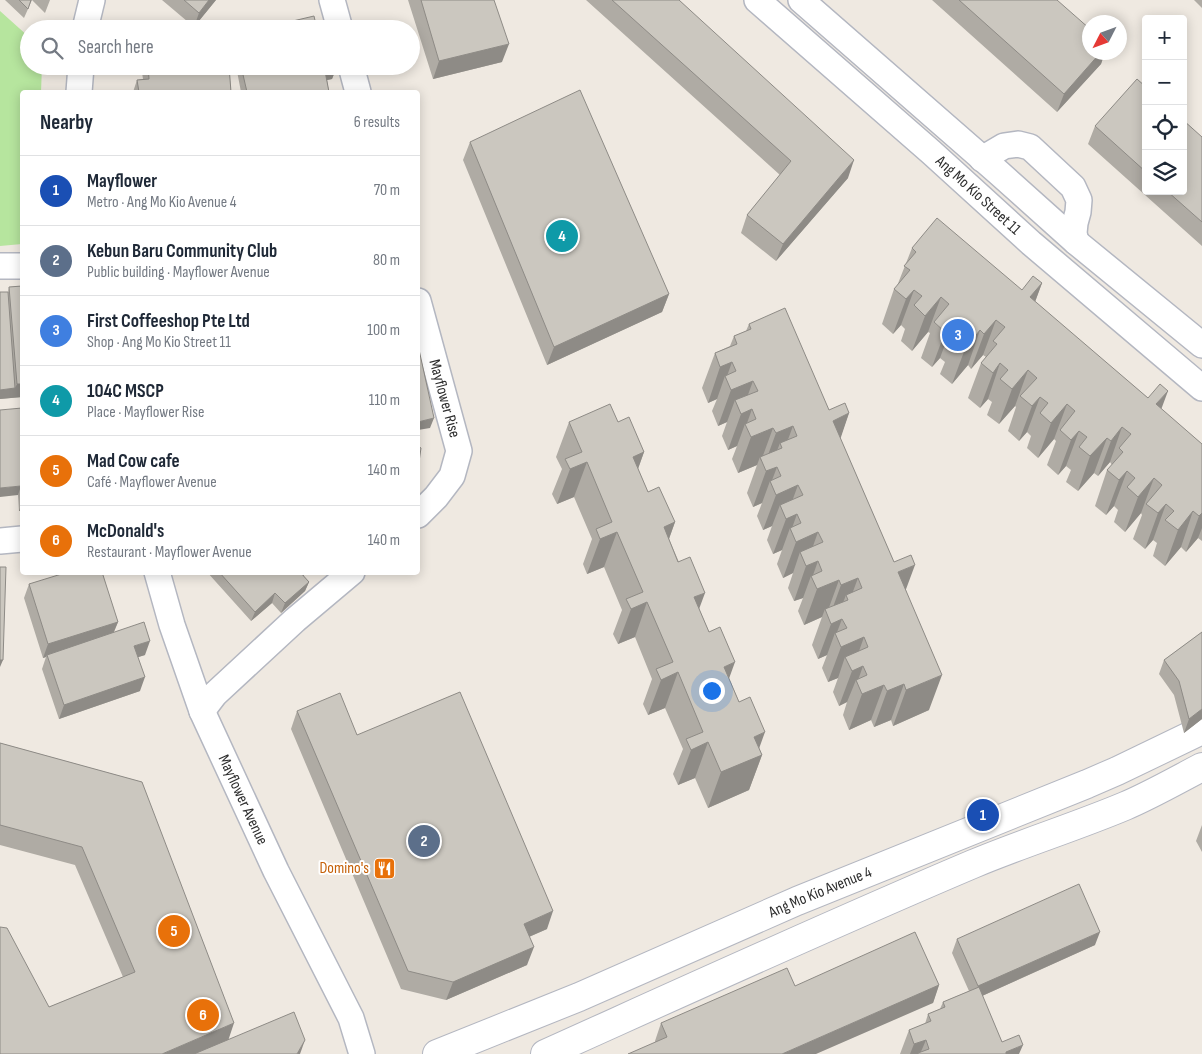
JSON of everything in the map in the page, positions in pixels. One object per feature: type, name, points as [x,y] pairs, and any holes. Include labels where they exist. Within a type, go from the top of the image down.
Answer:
[{"type":"main road","name":"Ang Mo Kio Avenue 4","points":[[438,1054],[579,997],[797,901],[1087,784],[1202,730]]},
{"type":"main road","points":[[545,1054],[975,863],[1127,805],[1202,767]]},
{"type":"street","points":[[88,20],[92,0]]},
{"type":"street","points":[[332,0],[338,20]]},
{"type":"street","name":"Ang Mo Kio Street 11","points":[[757,0],[931,152],[1031,243],[1202,388]]},
{"type":"street","name":"Ang Mo Kio Street 11","points":[[801,0],[1076,242],[1202,345]]},
{"type":"street","points":[[79,90],[80,75]]},
{"type":"street","points":[[353,75],[357,90]]},
{"type":"street","points":[[982,159],[1004,146],[1018,144],[1030,147],[1073,187],[1079,200],[1074,233],[1076,242]]},
{"type":"street","points":[[0,266],[20,266]]},
{"type":"street","name":"Mayflower Rise","points":[[420,308],[459,451],[452,476],[436,497],[420,513]]},
{"type":"street","points":[[0,542],[20,539]]},
{"type":"street","name":"Mayflower Avenue","points":[[157,575],[202,711],[276,871],[351,1018]]},
{"type":"street","points":[[202,711],[215,694],[295,620],[348,575]]},
{"type":"street","points":[[351,1018],[362,1054]]},
{"type":"street","points":[[351,1018],[378,1054]]},
{"type":"green space","points":[[0,11],[20,29],[20,75],[42,75],[41,90],[20,90],[20,244],[0,246]]},
{"type":"building","points":[[19,0],[31,0],[28,9]]},
{"type":"building","points":[[184,0],[209,0],[199,13]]},
{"type":"building","points":[[421,0],[494,0],[509,44],[439,61]]},
{"type":"building","points":[[612,0],[679,0],[854,160],[783,244],[747,215],[791,161]]},
{"type":"building","points":[[959,0],[1057,0],[1082,22],[1082,60],[1094,60],[1064,94]]},
{"type":"building","points":[[314,16],[315,20],[297,20]]},
{"type":"building","points":[[149,75],[230,75],[231,90],[139,90],[137,80],[149,79]]},
{"type":"building","points":[[243,75],[326,75],[329,90],[247,90]]},
{"type":"building","points":[[1137,79],[1142,83],[1142,168],[1095,126]]},
{"type":"building","points":[[580,90],[669,294],[554,347],[470,142]]},
{"type":"building","points":[[1187,124],[1202,137],[1202,222],[1172,195],[1187,195]]},
{"type":"building","points":[[937,218],[1022,290],[1033,276],[1042,283],[1030,297],[1148,398],[1160,384],[1168,391],[1156,404],[1202,444],[1202,513],[1199,516],[1193,511],[1178,530],[1165,520],[1174,511],[1166,504],[1158,513],[1146,504],[1162,485],[1154,478],[1138,497],[1127,487],[1135,478],[1127,471],[1119,480],[1107,470],[1123,452],[1119,448],[1131,434],[1122,427],[1111,441],[1107,438],[1090,456],[1079,447],[1087,437],[1079,431],[1071,440],[1060,430],[1075,411],[1067,404],[1051,423],[1040,413],[1048,403],[1040,397],[1032,406],[1020,396],[1037,378],[1028,370],[1012,389],[1000,379],[1008,370],[1000,363],[993,373],[981,363],[997,344],[993,341],[1005,327],[996,320],[984,334],[980,330],[965,349],[953,339],[961,330],[953,323],[945,332],[934,322],[949,304],[941,297],[925,316],[914,305],[922,296],[914,290],[906,299],[894,289],[910,270],[904,266],[916,252],[912,248]]},
{"type":"building","points":[[20,286],[20,384],[17,384],[9,287]]},
{"type":"building","points":[[0,292],[8,292],[15,388],[0,390]]},
{"type":"building","points":[[785,308],[829,410],[845,403],[849,413],[833,421],[894,562],[911,555],[915,565],[898,572],[942,675],[906,690],[904,684],[887,691],[884,685],[862,694],[856,680],[867,675],[863,666],[852,671],[845,657],[868,647],[864,637],[841,647],[835,633],[847,628],[842,619],[831,624],[825,609],[848,600],[846,595],[862,588],[858,578],[841,585],[839,580],[817,589],[811,576],[822,571],[818,561],[806,566],[800,552],[823,542],[818,532],[796,542],[790,528],[801,523],[797,514],[786,519],[780,505],[803,495],[798,485],[776,495],[770,481],[781,476],[777,467],[766,471],[760,457],[782,448],[780,443],[797,436],[793,426],[776,433],[773,428],[751,437],[745,424],[756,419],[752,409],[741,414],[735,400],[758,391],[753,381],[731,390],[725,376],[736,371],[732,362],[720,367],[715,353],[737,344],[734,336],[751,329],[749,324]]},
{"type":"building","points":[[420,354],[434,418],[420,422]]},
{"type":"building","points":[[610,404],[618,422],[629,417],[644,452],[633,457],[648,492],[659,487],[675,522],[664,527],[678,562],[690,557],[705,593],[694,597],[709,632],[720,627],[735,662],[724,667],[739,702],[750,697],[765,732],[754,737],[762,755],[721,772],[708,742],[691,750],[686,739],[703,732],[678,672],[661,680],[656,669],[673,662],[647,602],[631,609],[626,599],[643,592],[617,532],[600,539],[596,529],[612,522],[587,462],[570,469],[565,459],[582,452],[569,422]]},
{"type":"building","points":[[20,408],[20,486],[0,488],[0,410]]},
{"type":"building","points":[[0,567],[6,567],[3,660],[0,660]]},
{"type":"building","points":[[58,575],[103,575],[118,622],[48,644],[29,584]]},
{"type":"building","points":[[222,575],[303,575],[309,582],[285,603],[275,593],[255,612]]},
{"type":"building","points":[[144,622],[150,641],[134,646],[145,677],[64,705],[47,655]]},
{"type":"building","points":[[1202,632],[1202,709],[1189,719],[1179,681],[1164,660]]},
{"type":"building","points":[[460,692],[553,911],[524,924],[534,947],[453,982],[408,971],[297,711],[340,693],[357,735]]},
{"type":"building","points":[[0,743],[142,782],[234,1023],[162,1054],[0,1054],[0,927],[7,928],[49,1007],[135,972],[82,847],[0,825]]},
{"type":"building","points":[[1079,884],[1100,932],[978,986],[957,939]]},
{"type":"building","points":[[915,932],[939,985],[782,1054],[628,1054],[667,1037],[661,1023],[787,968],[795,986]]},
{"type":"building","points":[[979,987],[1002,1042],[1019,1035],[1023,1045],[1006,1052],[1006,1054],[918,1054],[929,1049],[926,1040],[914,1044],[909,1030],[931,1021],[928,1014],[945,1007],[943,1002]]},
{"type":"building","points":[[294,1012],[305,1040],[297,1054],[194,1054]]},
{"type":"place","name":"104C MSCP","points":[[562,236]]},
{"type":"place","name":"First Coffeeshop Pte Ltd","points":[[958,335]]},
{"type":"place","name":"Mayflower","points":[[983,815]]},
{"type":"place","name":"Kebun Baru Community Club","points":[[424,841]]},
{"type":"place","name":"Domino's","points":[[385,868]]},
{"type":"place","name":"Mad Cow cafe","points":[[174,931]]},
{"type":"place","name":"McDonald's","points":[[203,1015]]}]
